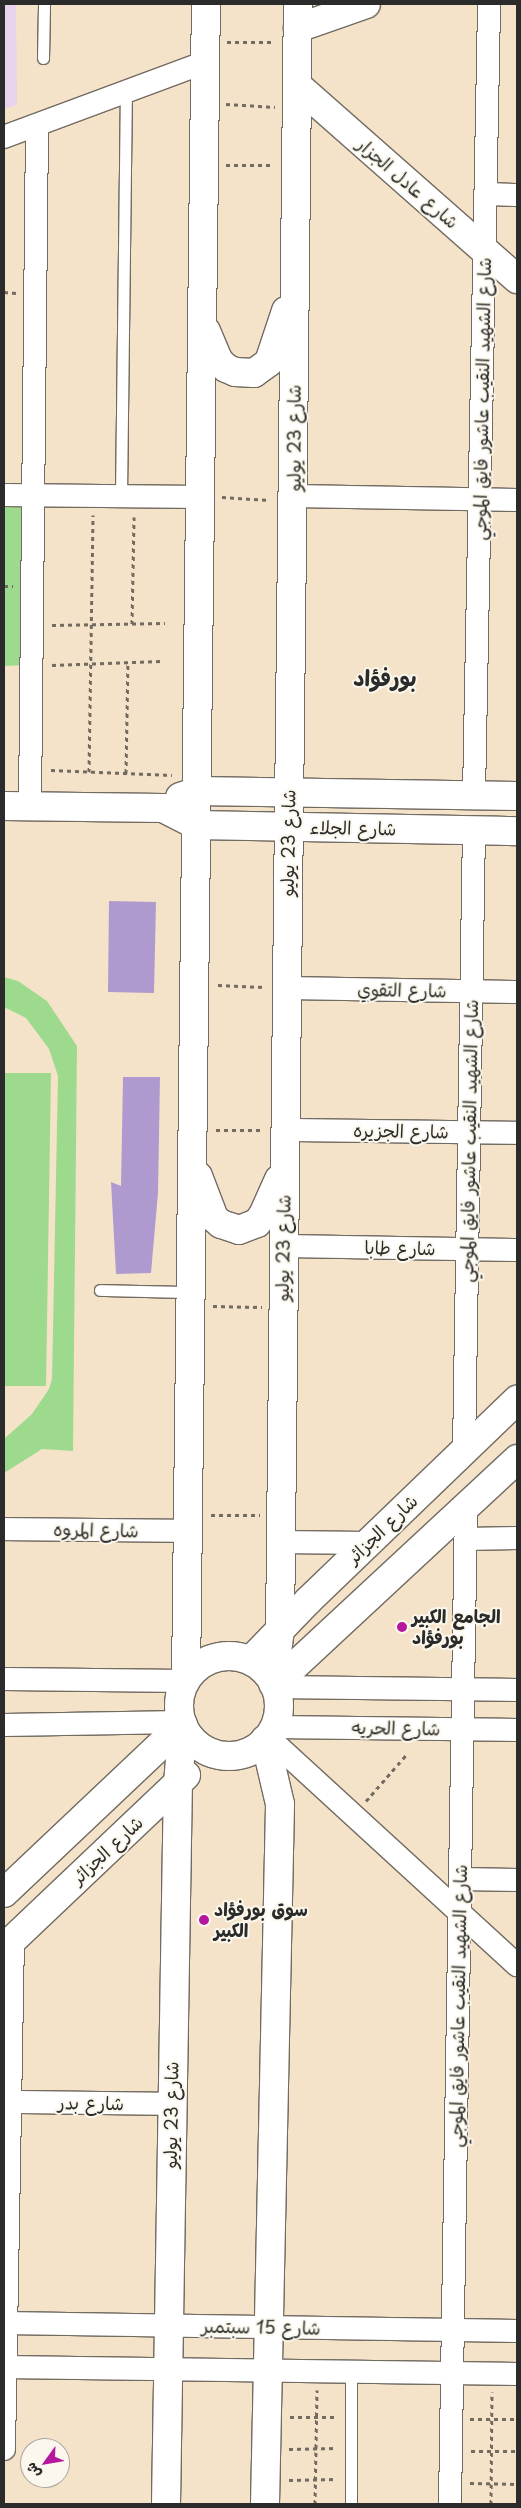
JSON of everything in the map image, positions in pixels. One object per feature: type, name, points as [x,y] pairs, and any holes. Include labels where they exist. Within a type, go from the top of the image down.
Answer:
[{"type":"main road","points":[[186,1680],[204,327],[206,4]]},
{"type":"main road","points":[[298,25],[366,4]]},
{"type":"main road","name":"شارع 23 يوليو","points":[[274,1685],[280,1630],[282,1308],[294,498],[298,25]]},
{"type":"main road","name":"شارع عادل الجزار","points":[[298,97],[517,280]]},
{"type":"main road","points":[[204,327],[219,361],[226,368],[234,372],[254,373],[262,368],[274,353],[295,282]]},
{"type":"main road","name":"شارع الجلاء","points":[[163,808],[197,784],[289,793],[517,796]]},
{"type":"main road","name":"شارع الجلاء","points":[[17,806],[163,808],[197,825],[517,831]]},
{"type":"main road","points":[[192,1142],[209,1210],[221,1224],[230,1228],[239,1230],[257,1222],[284,1170]]},
{"type":"main road","name":"شارع الجزائر","points":[[250,1660],[517,1400]]},
{"type":"main road","points":[[274,1685],[517,1459]]},
{"type":"main road","points":[[265,2492],[280,1804],[269,1735],[279,1706],[274,1685],[250,1660],[227,1656],[214,1658],[194,1670],[186,1680],[180,1694],[183,1724],[194,1741],[210,1752],[233,1756],[250,1750],[269,1735]]},
{"type":"main road","points":[[4,1893],[14,1874],[183,1724]]},
{"type":"main road","name":"شارع 23 يوليو","points":[[166,2504],[171,2104],[178,1783],[183,1724]]},
{"type":"main road","name":"شارع الجزائر","points":[[8,1943],[210,1752]]},
{"type":"street","name":"شارع الشهيد النقيب عاشور فايق الموجي","points":[[474,795],[489,4]]},
{"type":"street","points":[[4,137],[126,91],[206,52]]},
{"type":"street","points":[[17,806],[30,769],[37,125]]},
{"type":"street","points":[[486,194],[517,195]]},
{"type":"street","points":[[4,495],[201,497]]},
{"type":"street","points":[[294,498],[517,500]]},
{"type":"street","name":"شارع الشهيد النقيب عاشور فايق الموجي","points":[[464,1451],[474,831]]},
{"type":"street","name":"شارع التقوي","points":[[286,988],[517,992]]},
{"type":"street","name":"شارع الجزيره","points":[[284,1130],[517,1133]]},
{"type":"street","name":"شارع طابا","points":[[283,1246],[517,1250]]},
{"type":"street","name":"شارع الشهيد النقيب عاشور فايق الموجي","points":[[450,2493],[466,1508]]},
{"type":"street","name":"شارع المروه","points":[[4,1529],[188,1523]]},
{"type":"street","points":[[280,1529],[368,1543]]},
{"type":"street","points":[[466,1539],[517,1538]]},
{"type":"street","points":[[4,1679],[186,1680]]},
{"type":"street","points":[[274,1685],[517,1690]]},
{"type":"street","points":[[4,1725],[183,1724]]},
{"type":"street","name":"شارع الحريه","points":[[269,1735],[462,1729],[517,1730]]},
{"type":"street","points":[[269,1735],[353,1816],[517,1966]]},
{"type":"street","points":[[460,1879],[517,1880]]},
{"type":"street","points":[[4,2449],[10,2102],[8,1943]]},
{"type":"street","name":"شارع بدر","points":[[10,2102],[171,2104]]},
{"type":"street","name":"شارع 15 سبتمبر","points":[[5,2323],[517,2331]]},
{"type":"street","points":[[4,2367],[517,2374]]},
{"type":"lane","points":[[43,58],[44,4]]},
{"type":"lane","points":[[126,91],[128,496]]},
{"type":"lane","points":[[100,1290],[190,1299]]},
{"type":"lane","points":[[351,2372],[351,2504]]},
{"type":"path","points":[[206,52],[298,25]]},
{"type":"path","points":[[205,102],[298,97]]},
{"type":"path","points":[[205,165],[296,165]]},
{"type":"path","points":[[89,772],[94,496]]},
{"type":"path","points":[[128,496],[132,624]]},
{"type":"path","points":[[201,497],[294,498]]},
{"type":"path","points":[[32,626],[165,624]]},
{"type":"path","points":[[31,665],[160,661]]},
{"type":"path","points":[[126,773],[128,662]]},
{"type":"path","points":[[30,769],[126,773],[197,784]]},
{"type":"path","points":[[195,984],[286,988]]},
{"type":"path","points":[[192,1142],[284,1130]]},
{"type":"path","points":[[190,1299],[282,1308]]},
{"type":"path","points":[[188,1523],[280,1529]]},
{"type":"path","points":[[353,1816],[407,1754]]},
{"type":"path","points":[[315,2504],[317,2372]]},
{"type":"path","points":[[492,2504],[493,2374]]},
{"type":"path","points":[[266,2417],[351,2417]]},
{"type":"path","points":[[451,2418],[517,2419]]},
{"type":"path","points":[[266,2449],[351,2449]]},
{"type":"path","points":[[450,2450],[517,2452]]},
{"type":"path","points":[[265,2492],[316,2480],[351,2479]]},
{"type":"path","points":[[450,2493],[492,2483],[517,2484]]},
{"type":"shaded area","points":[[4,4],[16,4],[17,105],[4,109]]},
{"type":"green space","points":[[4,495],[33,495],[31,665],[4,666]]},
{"type":"green space","points":[[4,977],[18,981],[47,1001],[77,1046],[73,1451],[42,1449],[4,1473],[4,1439],[32,1414],[49,1389],[52,1379],[58,1076],[49,1049],[26,1018],[4,1007]]},
{"type":"green space","points":[[4,1073],[51,1073],[46,1386],[4,1386]]},
{"type":"building","points":[[109,901],[156,902],[154,993],[108,992]]},
{"type":"building","points":[[123,1077],[160,1077],[158,1193],[151,1273],[116,1274],[111,1182],[121,1186]]},
{"type":"place","name":"الجامع الكبير بورفؤاد","points":[[402,1627]]},
{"type":"place","name":"سوق بورفؤاد الكبير","points":[[204,1920]]},
{"type":"district","name":"بورفؤاد","points":[[385,677]]}]
